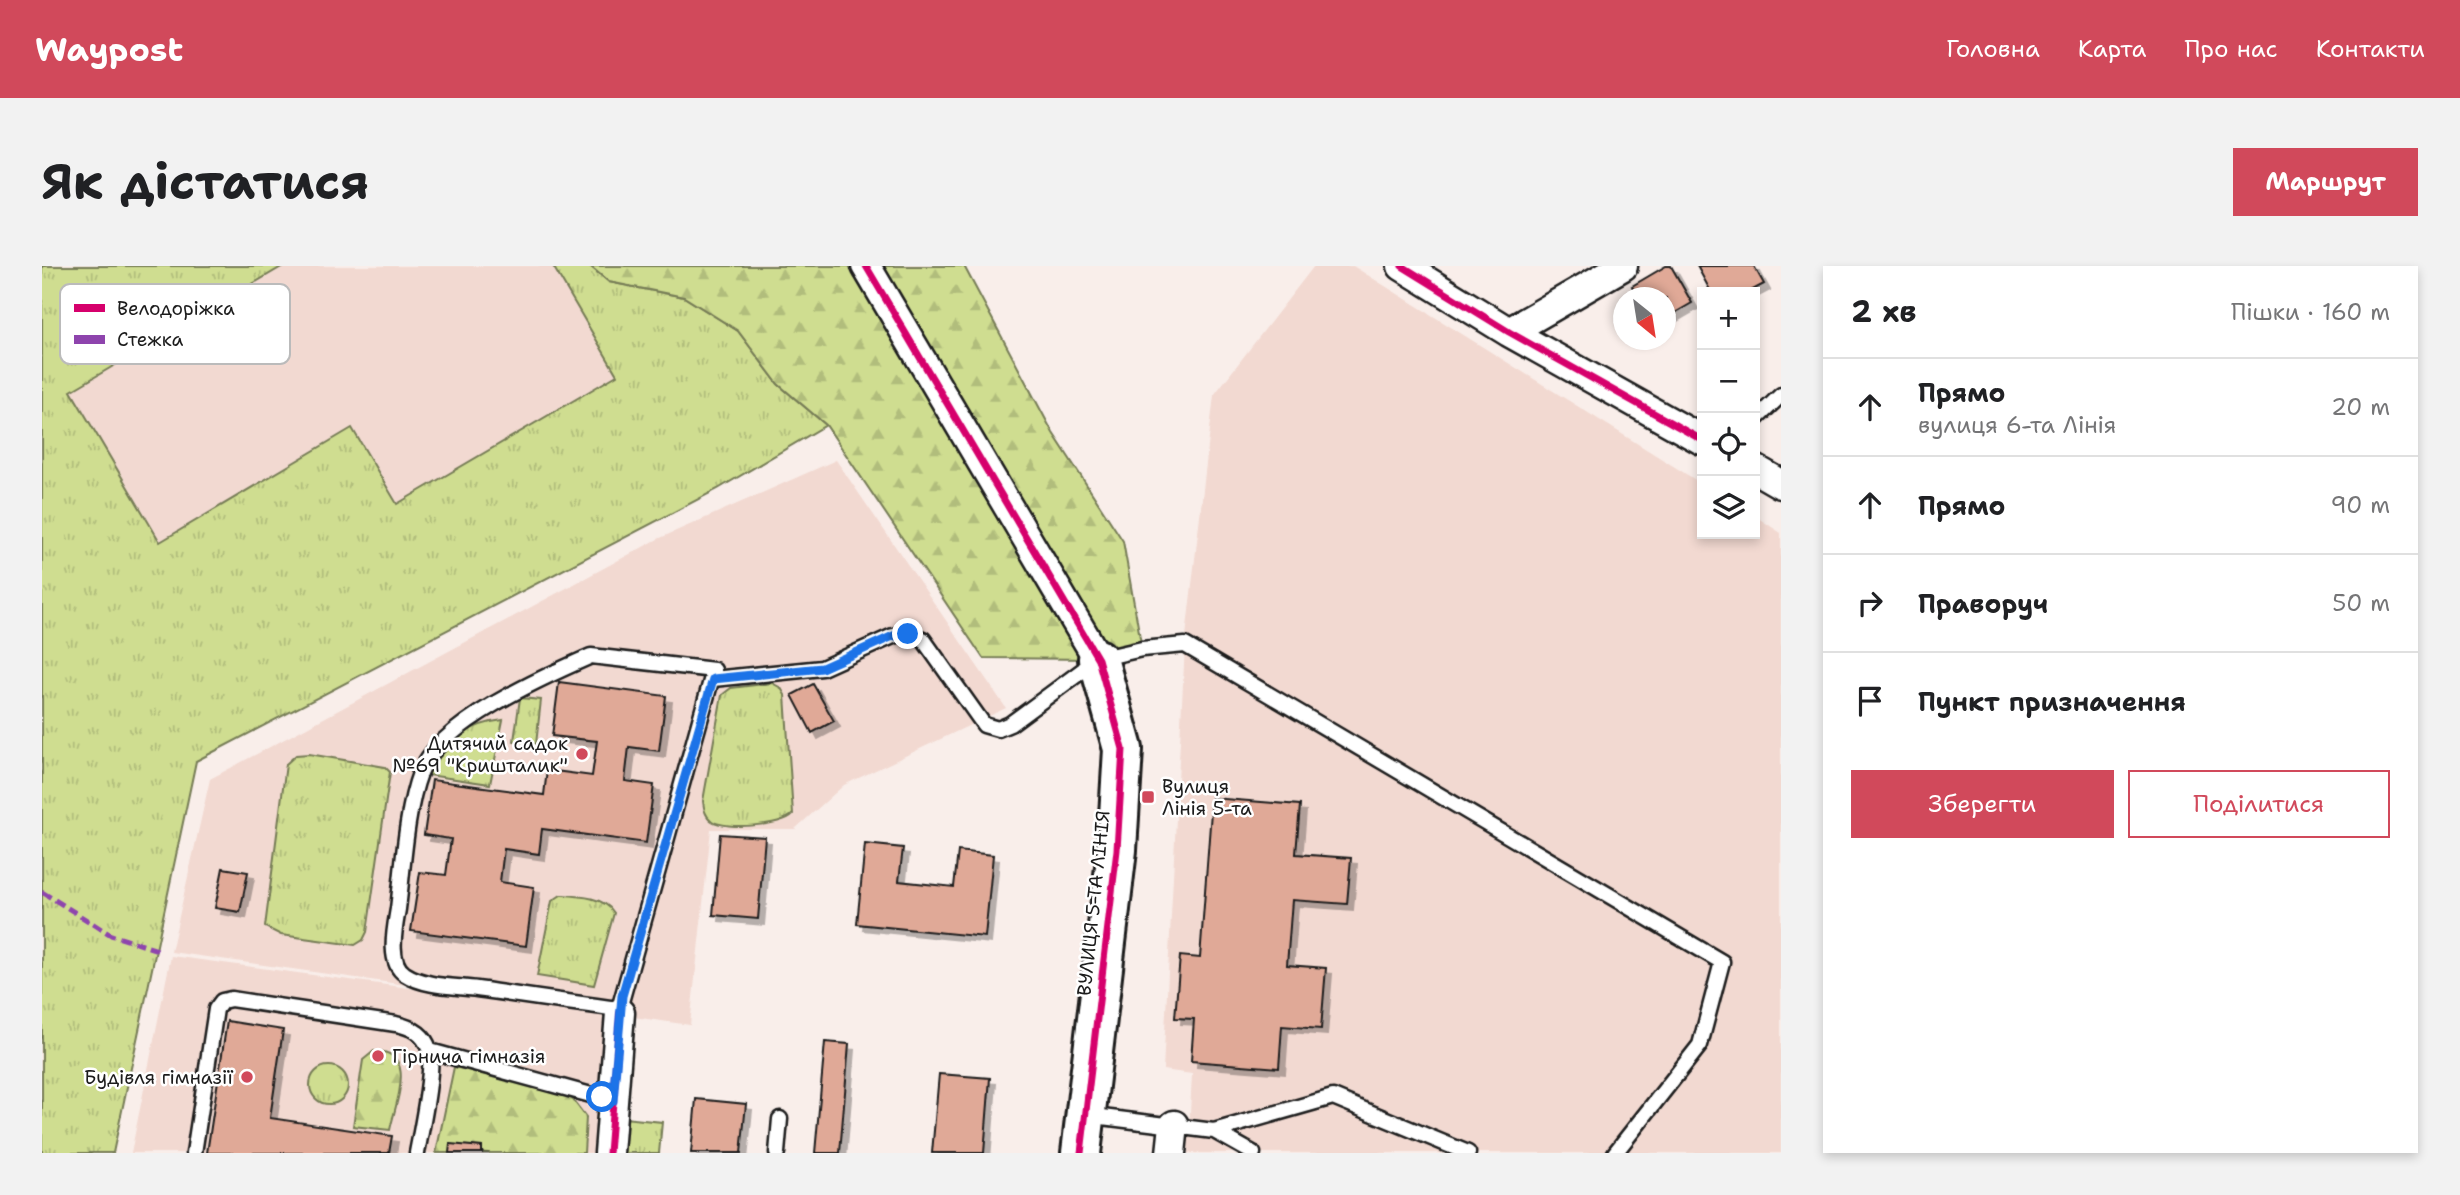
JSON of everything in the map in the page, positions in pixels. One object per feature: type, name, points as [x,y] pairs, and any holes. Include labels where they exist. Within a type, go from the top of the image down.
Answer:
[{"type":"street","points":[[866,266],[1098,659]]},
{"type":"street","points":[[1402,266],[1508,332],[1697,437]]},
{"type":"street","points":[[1508,332],[1623,266]]},
{"type":"street","points":[[1760,472],[1781,484]]},
{"type":"street","name":"ВУЛИЦЯ 5-ТА ЛІНІЯ","points":[[1081,1153],[1117,850],[1123,749],[1098,659]]},
{"type":"street","points":[[609,1153],[619,1011]]},
{"type":"street","points":[[1171,1153],[1174,1125]]},
{"type":"lane","points":[[1760,416],[1781,395]]},
{"type":"lane","points":[[713,679],[822,668],[893,636],[908,634],[923,639],[984,725],[998,729],[1010,724],[1098,659],[1142,649],[1185,645],[1722,962],[1700,1045],[1615,1153]]},
{"type":"lane","points":[[591,656],[714,670],[619,1011],[438,984],[402,973],[397,965],[395,931],[418,781],[431,753],[446,736],[552,673],[591,656]]},
{"type":"lane","points":[[194,1153],[214,1018],[222,1001],[240,1000],[411,1027],[423,1036],[430,1051],[417,1153]]},
{"type":"lane","points":[[430,1051],[613,1101]]},
{"type":"lane","points":[[1214,1131],[1333,1097],[1468,1153]]},
{"type":"lane","points":[[1085,1114],[1214,1131],[1253,1153]]},
{"type":"lane","points":[[777,1153],[780,1119]]},
{"type":"shaded area","points":[[283,266],[553,266],[618,375],[397,504],[352,429],[160,542],[71,391],[117,364],[290,364],[290,284],[252,284]]},
{"type":"shaded area","points":[[1314,266],[1353,266],[1697,481],[1697,539],[1760,539],[1760,519],[1781,533],[1781,1153],[1188,1153],[1192,1074],[1163,1070],[1185,645],[1214,395]]},
{"type":"shaded area","name":"Дитячий садок №69 \"Кришталик\"","points":[[836,460],[1006,708],[844,785],[795,829],[711,829],[690,1025],[171,952],[210,779],[658,539]]},
{"type":"shaded area","name":"Гірнича гімназія","points":[[171,956],[610,1015],[597,1153],[131,1153]]},
{"type":"green space","points":[[42,266],[283,266],[252,284],[60,284],[60,364],[117,364],[71,391],[160,542],[352,428],[397,504],[617,375],[553,266],[590,266],[609,282],[684,297],[738,331],[778,384],[826,425],[718,489],[196,761],[113,1153],[42,1153]]},
{"type":"green space","points":[[590,266],[964,266],[1053,433],[1123,541],[1142,649],[1098,659],[983,658],[826,425],[778,384],[738,331],[684,297],[609,282]]},
{"type":"green space","points":[[772,683],[781,688],[785,695],[793,814],[766,824],[719,824],[708,817],[703,801],[722,695],[731,688]]},
{"type":"green space","points":[[520,698],[541,700],[536,744],[514,741]]},
{"type":"green space","points":[[503,720],[490,784],[428,775],[441,753],[458,737],[478,726]]},
{"type":"green space","points":[[309,754],[385,767],[390,772],[367,932],[363,940],[355,945],[281,935],[265,927],[286,764],[296,755]]},
{"type":"green space","points":[[561,895],[598,901],[614,913],[594,985],[537,976],[552,901]]},
{"type":"green space","points":[[374,1051],[388,1053],[396,1059],[400,1068],[401,1080],[390,1130],[353,1126],[363,1060]]},
{"type":"green space","points":[[329,1066],[343,1071],[348,1085],[343,1099],[329,1104],[315,1099],[310,1085],[315,1071]]},
{"type":"green space","points":[[454,1067],[528,1083],[570,1096],[586,1117],[584,1153],[436,1153]]},
{"type":"green space","points":[[624,1118],[662,1122],[659,1153],[620,1153]]},
{"type":"building","points":[[1666,266],[1671,266],[1692,303],[1676,312],[1676,287],[1632,286]]},
{"type":"building","points":[[1697,266],[1754,266],[1764,284],[1758,287],[1708,287]]},
{"type":"building","points":[[559,682],[666,696],[659,751],[629,747],[625,781],[654,785],[646,843],[542,829],[539,854],[504,849],[500,882],[534,887],[526,946],[411,931],[420,872],[446,875],[451,839],[424,835],[432,780],[544,795],[547,770],[592,776],[597,741],[552,736]]},
{"type":"building","points":[[813,684],[834,721],[812,733],[792,695]]},
{"type":"building","points":[[1212,798],[1300,805],[1296,854],[1351,858],[1347,904],[1292,900],[1287,965],[1326,968],[1321,1029],[1282,1026],[1279,1068],[1191,1061],[1194,1019],[1175,1018],[1180,956],[1200,958]]},
{"type":"building","points":[[720,834],[765,837],[758,919],[713,915]]},
{"type":"building","points":[[865,844],[903,848],[899,881],[954,887],[958,851],[993,855],[985,937],[857,924]]},
{"type":"building","points":[[223,868],[248,872],[240,912],[215,908]]},
{"type":"building","name":"Будівля гімназії","points":[[227,1021],[283,1030],[270,1118],[392,1136],[389,1153],[207,1153]]},
{"type":"building","points":[[825,1042],[849,1044],[840,1153],[815,1153]]},
{"type":"building","points":[[939,1074],[990,1078],[984,1153],[932,1153]]},
{"type":"building","points":[[696,1099],[746,1104],[741,1153],[691,1153]]},
{"type":"building","points":[[450,1144],[482,1147],[482,1153],[449,1153]]},
{"type":"marked path","points":[[42,892],[111,935],[158,950]]},
{"type":"cycle path","points":[[866,266],[1098,659],[1123,749],[1117,850],[1081,1153]]},
{"type":"cycle path","points":[[1402,266],[1509,332],[1697,437]]},
{"type":"cycle path","points":[[609,1153],[620,1013]]},
{"type":"place","name":"Дитячий садок №69 \"Кришталик\"","points":[[582,754]]},
{"type":"place","name":"Вулиця Лінія 5-та","points":[[1148,797]]},
{"type":"place","name":"Гірнича гімназія","points":[[378,1056]]},
{"type":"place","name":"Будівля гімназії","points":[[247,1077]]},
{"type":"route","points":[[602,1097],[613,1101],[622,996],[713,679],[822,668],[893,636],[908,634]]}]
